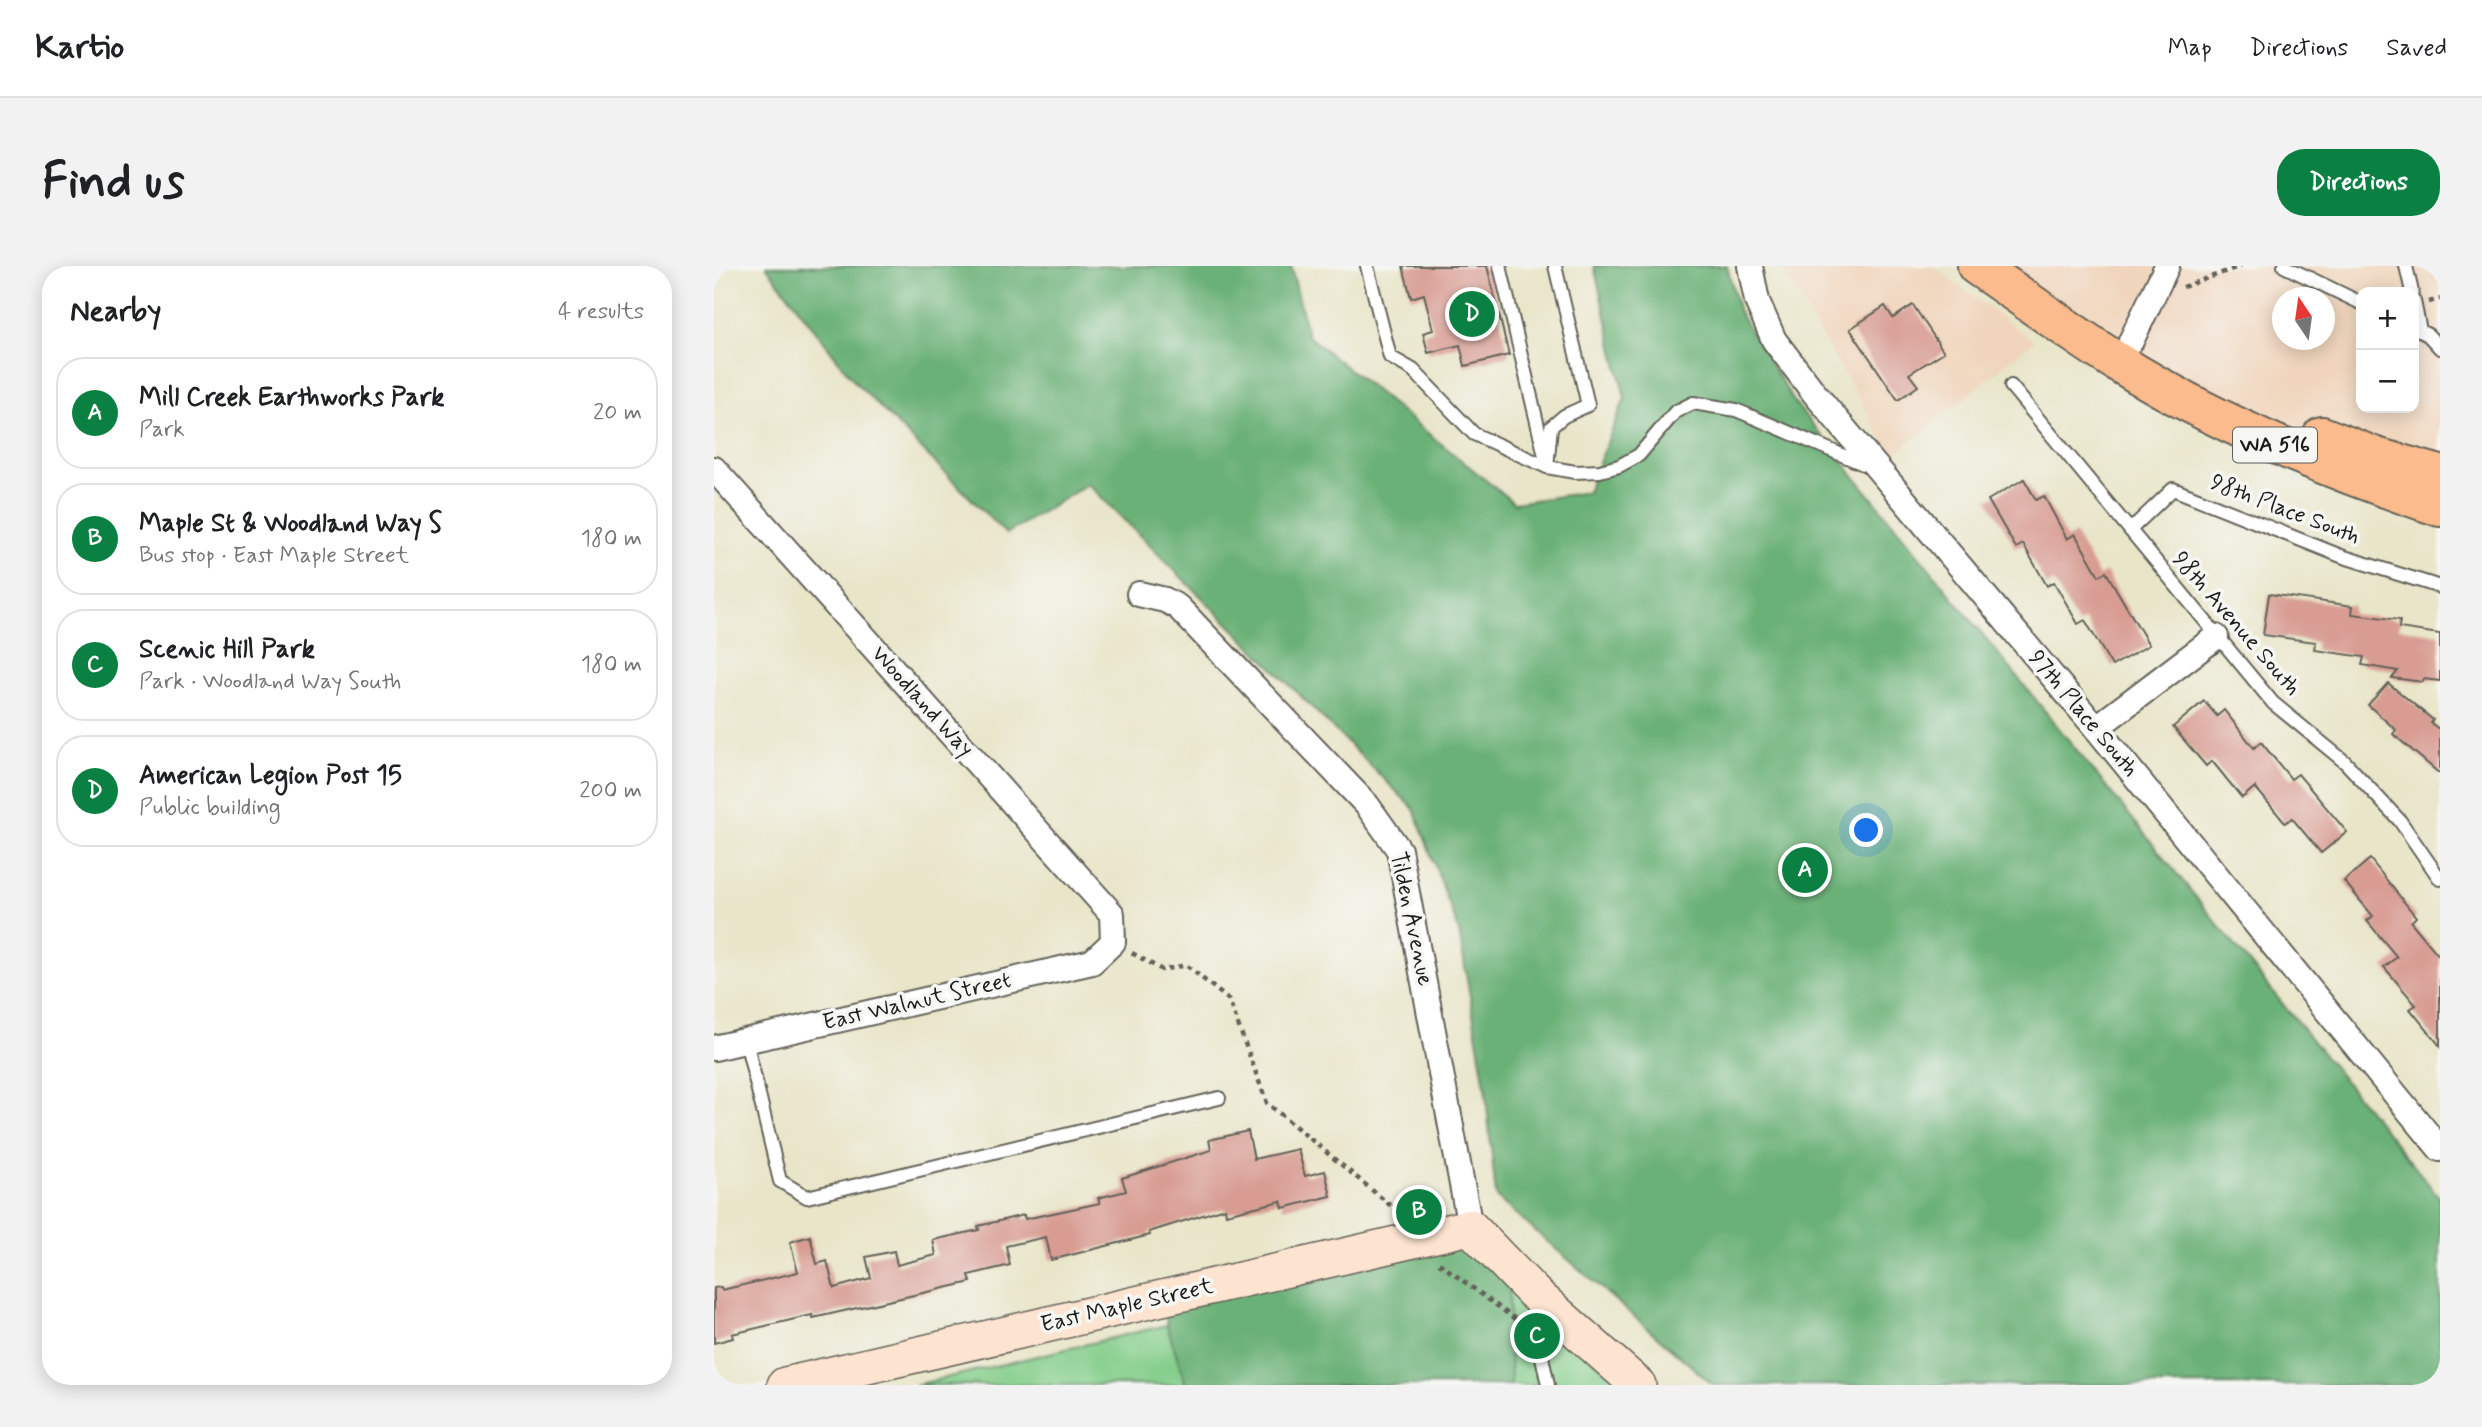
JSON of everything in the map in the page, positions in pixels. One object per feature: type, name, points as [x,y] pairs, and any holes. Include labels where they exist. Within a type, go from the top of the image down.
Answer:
[{"type":"main road","name":"WA 516","points":[[1978,266],[2125,352],[2184,373],[2268,415],[2376,457],[2440,475]]},
{"type":"main road","name":"WA 516","points":[[2019,266],[2170,392],[2261,439],[2374,485],[2440,507]]},
{"type":"street","name":"97th Place South","points":[[1749,266],[1757,301],[1774,340],[1815,394],[2096,728],[2440,1149]]},
{"type":"street","points":[[2125,352],[2167,266]]},
{"type":"street","name":"Woodland Way","points":[[714,469],[1112,914],[1113,942]]},
{"type":"street","name":"Tilden Avenue","points":[[1139,594],[1165,600],[1178,607],[1367,805],[1399,850],[1470,1227]]},
{"type":"street","points":[[2096,728],[2216,637]]},
{"type":"street","name":"East Walnut Street","points":[[714,1048],[1092,962],[1113,942]]},
{"type":"street","points":[[1470,1227],[1533,1292],[1638,1385]]},
{"type":"street","name":"East Maple Street","points":[[785,1385],[1470,1227]]},
{"type":"lane","points":[[1367,266],[1391,357],[1413,370],[1474,434],[1547,467],[1575,472],[1600,471],[1619,466],[1639,455],[1675,412],[1693,403],[1737,410],[1878,470]]},
{"type":"lane","points":[[1500,266],[1547,467]]},
{"type":"lane","points":[[1547,467],[1551,428],[1564,416],[1588,405],[1555,266]]},
{"type":"lane","points":[[2284,266],[2356,301]]},
{"type":"lane","points":[[2406,266],[2411,287]]},
{"type":"lane","points":[[2419,330],[2428,335],[2440,348]]},
{"type":"lane","name":"98th Avenue South","points":[[2011,386],[2273,703],[2345,762],[2400,821],[2440,879]]},
{"type":"lane","name":"98th Place South","points":[[2130,530],[2173,489],[2341,556],[2440,587]]},
{"type":"lane","points":[[746,1041],[780,1181],[807,1197],[1219,1098]]},
{"type":"lane","points":[[1533,1292],[1538,1338],[1548,1385]]},
{"type":"path","points":[[2152,298],[2241,266]]},
{"type":"path","points":[[1113,942],[1161,970],[1186,965],[1229,1000],[1267,1103],[1396,1210],[1423,1216],[1436,1261],[1538,1338]]},
{"type":"shaded area","points":[[1780,266],[1932,266],[2034,341],[1893,456]]},
{"type":"shaded area","points":[[1994,266],[2440,266],[2440,495],[2264,429]]},
{"type":"green space","points":[[766,266],[1291,266],[1308,336],[1514,503],[1587,492],[1625,398],[1594,266],[1727,266],[1739,312],[1795,403],[2440,1198],[2440,1385],[1713,1385],[1496,1197],[1485,1086],[1459,931],[1414,809],[1088,484],[1006,534],[855,382]]},
{"type":"green space","points":[[1470,1227],[1509,1288],[1511,1385],[1186,1385],[1167,1325],[1163,1298]]},
{"type":"green space","points":[[1509,1288],[1622,1385],[1508,1385]]},
{"type":"green space","points":[[1167,1325],[1186,1385],[915,1385]]},
{"type":"building","points":[[1403,266],[1487,266],[1509,355],[1465,366],[1460,345],[1428,353],[1423,333],[1433,330],[1424,294],[1411,298]]},
{"type":"building","points":[[1913,305],[1944,352],[1909,374],[1918,386],[1898,400],[1850,329],[1885,306],[1893,318]]},
{"type":"building","points":[[2024,479],[2036,500],[2044,496],[2067,539],[2075,534],[2099,576],[2106,572],[2149,645],[2112,666],[2085,620],[2078,624],[2054,582],[2047,586],[2023,544],[2016,548],[1988,500]]},
{"type":"building","points":[[2269,594],[2353,606],[2352,614],[2400,620],[2399,628],[2440,634],[2440,681],[2392,678],[2398,671],[2362,665],[2364,657],[2315,650],[2316,642],[2263,635]]},
{"type":"building","points":[[2388,683],[2433,720],[2431,723],[2440,730],[2440,774],[2393,734],[2396,730],[2368,705]]},
{"type":"building","points":[[2204,701],[2217,716],[2224,710],[2254,748],[2261,742],[2291,779],[2298,774],[2347,832],[2321,853],[2292,818],[2285,823],[2255,787],[2242,798],[2212,761],[2206,766],[2173,727]]},
{"type":"building","points":[[2370,859],[2416,917],[2411,922],[2440,957],[2440,1046],[2410,1009],[2416,1005],[2384,967],[2397,957],[2367,921],[2373,916],[2344,881]]},
{"type":"building","points":[[1248,1131],[1254,1159],[1298,1149],[1305,1176],[1325,1171],[1331,1196],[1283,1208],[1281,1201],[1226,1214],[1225,1208],[1149,1232],[1150,1235],[1051,1260],[1046,1237],[1006,1246],[1010,1265],[969,1275],[971,1282],[813,1318],[812,1315],[732,1334],[733,1338],[714,1343],[714,1288],[721,1287],[722,1290],[798,1272],[790,1242],[810,1236],[817,1264],[827,1261],[834,1288],[871,1278],[866,1257],[894,1251],[897,1265],[936,1255],[933,1240],[979,1230],[978,1226],[1024,1215],[1025,1219],[1100,1203],[1098,1198],[1126,1191],[1122,1178],[1211,1150],[1209,1140]]},
{"type":"place","name":"American Legion Post 15","points":[[1472,314]]},
{"type":"place","name":"Mill Creek Earthworks Park","points":[[1805,870]]},
{"type":"place","name":"Maple St & Woodland Way S","points":[[1419,1212]]},
{"type":"place","name":"Scenic Hill Park","points":[[1537,1336]]}]
